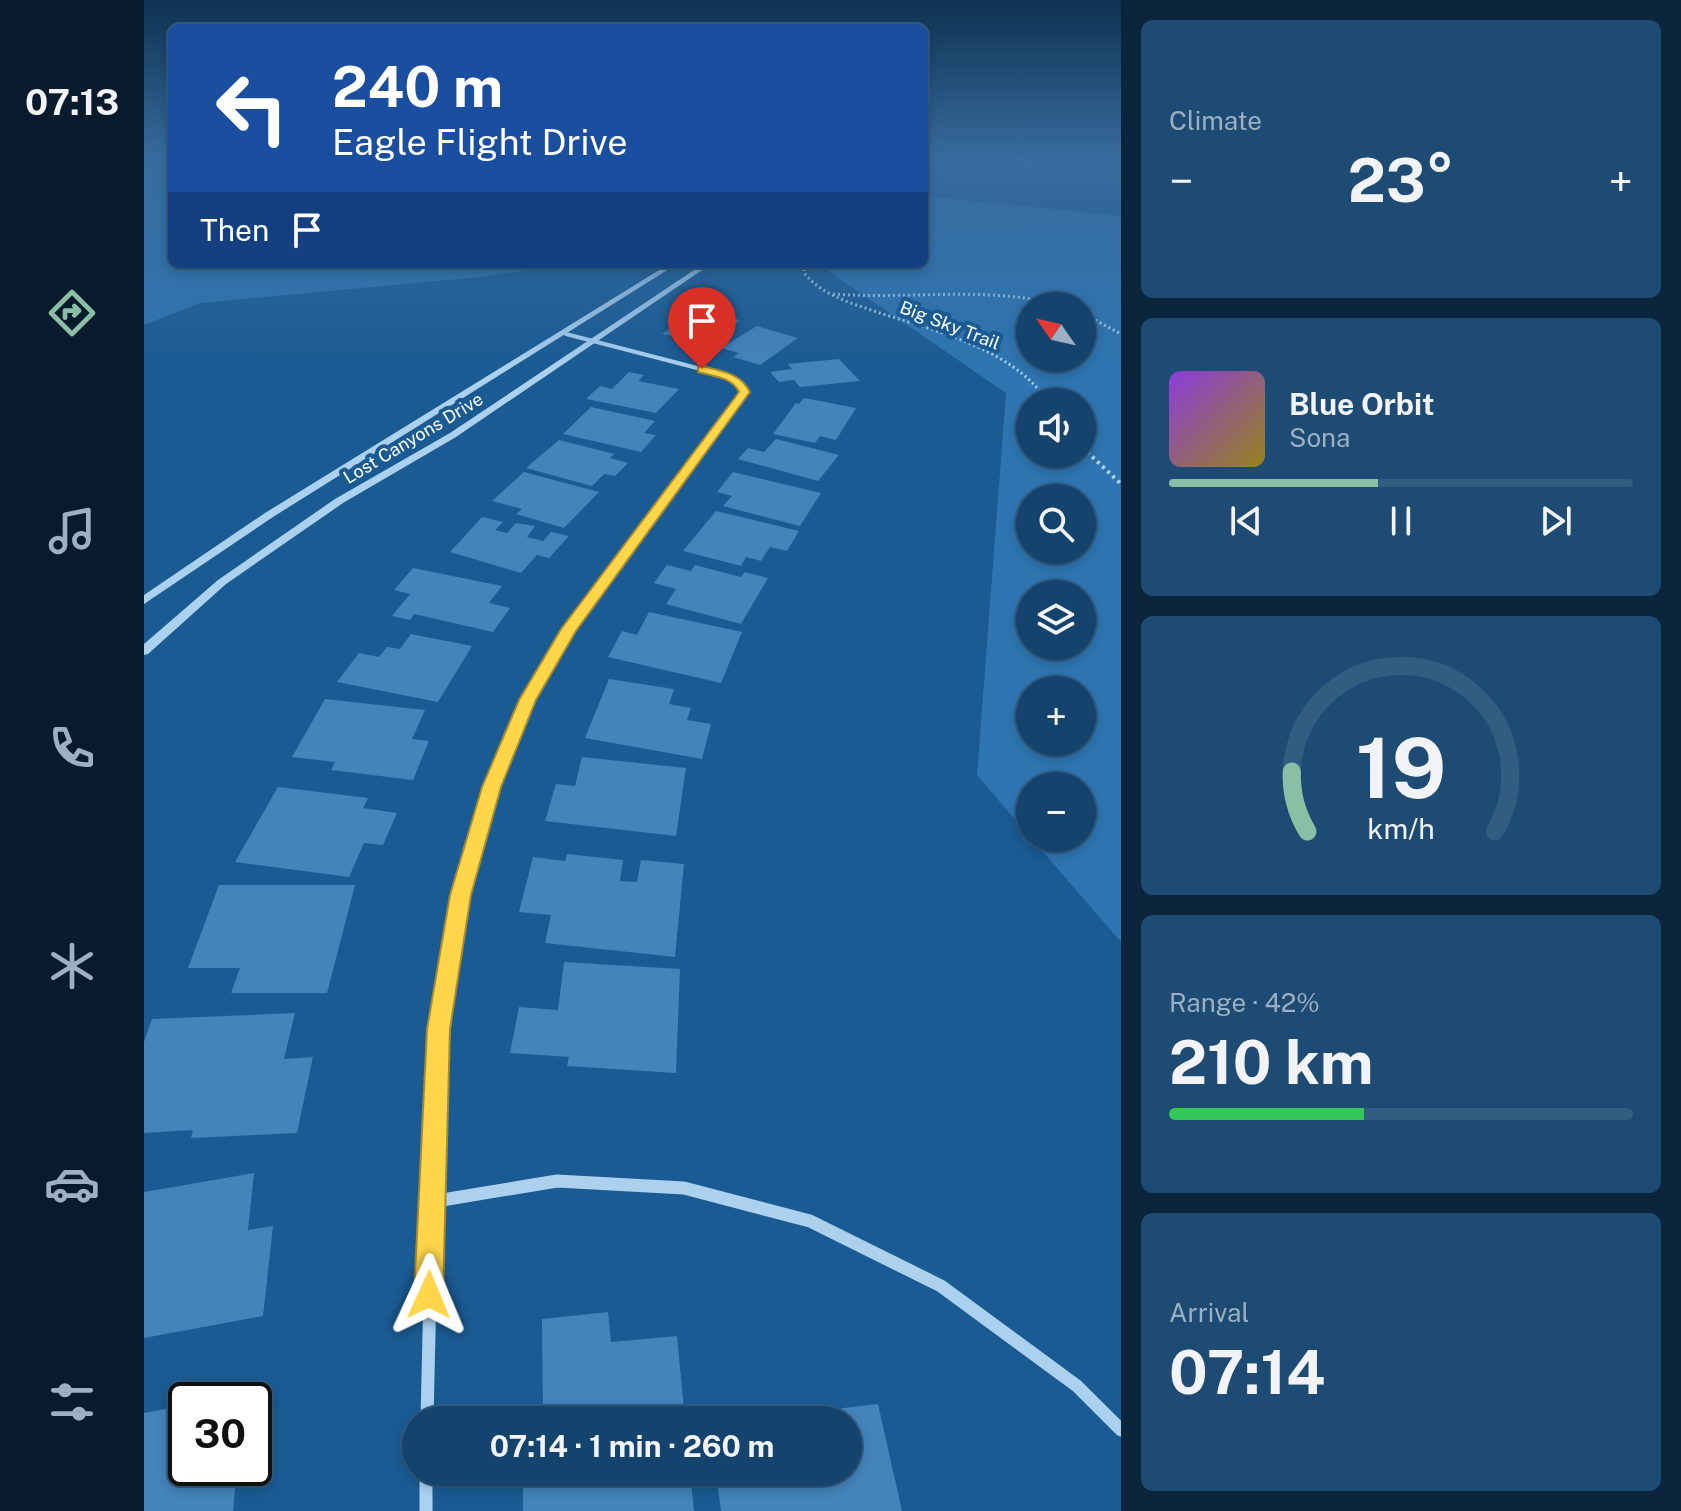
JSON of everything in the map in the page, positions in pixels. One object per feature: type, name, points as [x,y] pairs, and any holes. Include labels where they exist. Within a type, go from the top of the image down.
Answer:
[{"type":"street","name":"Lost Canyons Drive","points":[[144,600],[269,515],[566,334],[668,268]]},
{"type":"street","name":"Lost Canyons Drive","points":[[144,651],[222,582],[339,501],[453,435],[702,268]]},
{"type":"street","points":[[427,1406],[430,1202],[438,1029],[461,895],[491,787],[528,700],[569,629],[744,392],[740,383],[728,376],[566,334]]},
{"type":"street","points":[[430,1202],[557,1181],[684,1188],[810,1221],[941,1286],[1077,1386],[1121,1430]]},
{"type":"street","points":[[426,1486],[426,1511]]},
{"type":"path","points":[[805,268],[804,273],[828,294]]},
{"type":"path","name":"Big Sky Trail","points":[[828,294],[906,297],[996,292],[1016,294]]},
{"type":"path","name":"Big Sky Trail","points":[[828,294],[979,349],[1013,365],[1038,388]]},
{"type":"path","points":[[1096,321],[1121,334]]},
{"type":"path","points":[[1096,460],[1121,484]]},
{"type":"shaded area","points":[[144,230],[168,230],[168,268],[546,268],[200,303],[144,325]]},
{"type":"shaded area","points":[[928,230],[1121,230],[1121,942],[1043,852],[1096,852],[1096,772],[1016,772],[1016,821],[977,775],[1006,393],[827,270],[928,268]]},
{"type":"building","points":[[716,315],[740,320],[713,343],[662,334],[681,320],[710,320]]},
{"type":"building","points":[[757,326],[798,338],[760,365],[733,357],[739,353],[721,348]]},
{"type":"building","points":[[839,359],[860,381],[800,387],[794,380],[779,382],[770,372],[792,369],[788,364]]},
{"type":"building","points":[[629,372],[644,375],[638,381],[679,389],[656,413],[586,399],[600,386],[612,389]]},
{"type":"building","points":[[804,398],[856,408],[836,440],[820,436],[815,443],[773,434],[796,403],[799,404]]},
{"type":"building","points":[[591,407],[655,421],[644,433],[656,435],[641,452],[563,434]]},
{"type":"building","points":[[776,439],[839,455],[818,481],[738,459],[748,448],[764,452]]},
{"type":"building","points":[[559,440],[614,454],[610,458],[628,463],[615,476],[604,474],[592,486],[526,468]]},
{"type":"building","points":[[524,472],[599,492],[564,528],[516,514],[522,509],[492,501]]},
{"type":"building","points":[[733,472],[821,493],[800,526],[723,506],[732,496],[717,492]]},
{"type":"building","points":[[716,511],[799,531],[787,551],[770,547],[761,561],[746,557],[741,566],[683,551]]},
{"type":"building","points":[[482,517],[503,522],[495,530],[507,533],[516,523],[535,526],[527,537],[543,541],[551,532],[569,536],[549,558],[537,555],[521,573],[450,552]]},
{"type":"building","points":[[667,565],[691,571],[695,565],[741,577],[745,572],[768,578],[741,624],[666,604],[676,589],[654,583]]},
{"type":"building","points":[[413,568],[502,586],[489,603],[510,608],[493,632],[414,614],[410,620],[392,616],[410,594],[394,590]]},
{"type":"building","points":[[649,612],[742,632],[721,683],[608,657],[622,631],[637,635]]},
{"type":"building","points":[[411,634],[472,646],[438,702],[337,682],[359,653],[379,657],[387,647],[400,649]]},
{"type":"building","points":[[609,679],[674,689],[669,704],[691,708],[687,720],[711,724],[702,759],[585,738]]},
{"type":"building","points":[[325,699],[425,710],[412,739],[429,741],[413,780],[331,770],[335,762],[292,757]]},
{"type":"building","points":[[582,757],[686,768],[676,836],[545,821],[556,784],[575,786]]},
{"type":"building","points":[[278,787],[368,798],[363,808],[397,813],[383,845],[364,843],[349,877],[235,862]]},
{"type":"building","points":[[567,854],[623,860],[620,881],[637,882],[641,860],[684,864],[675,957],[545,943],[551,915],[519,912],[533,857],[565,861]]},
{"type":"building","points":[[219,885],[355,885],[327,993],[231,993],[240,968],[188,968]]},
{"type":"building","points":[[564,962],[680,969],[676,1073],[567,1066],[569,1057],[510,1053],[519,1007],[558,1010]]},
{"type":"building","points":[[295,1013],[284,1059],[313,1057],[297,1133],[191,1138],[193,1130],[144,1133],[144,1042],[152,1019]]},
{"type":"building","points":[[254,1173],[248,1230],[273,1226],[263,1316],[144,1338],[144,1192]]},
{"type":"building","points":[[608,1312],[611,1342],[677,1336],[684,1406],[543,1406],[542,1319]]},
{"type":"building","points":[[878,1404],[902,1511],[721,1511],[718,1486],[862,1486],[861,1406]]},
{"type":"building","points":[[168,1408],[168,1486],[235,1486],[233,1511],[144,1511],[144,1413]]},
{"type":"building","points":[[523,1486],[691,1486],[694,1511],[523,1511]]},
{"type":"route","points":[[429,1295],[438,1029],[461,895],[491,787],[528,700],[569,629],[740,401],[744,392],[740,383],[728,376],[702,369]]}]
